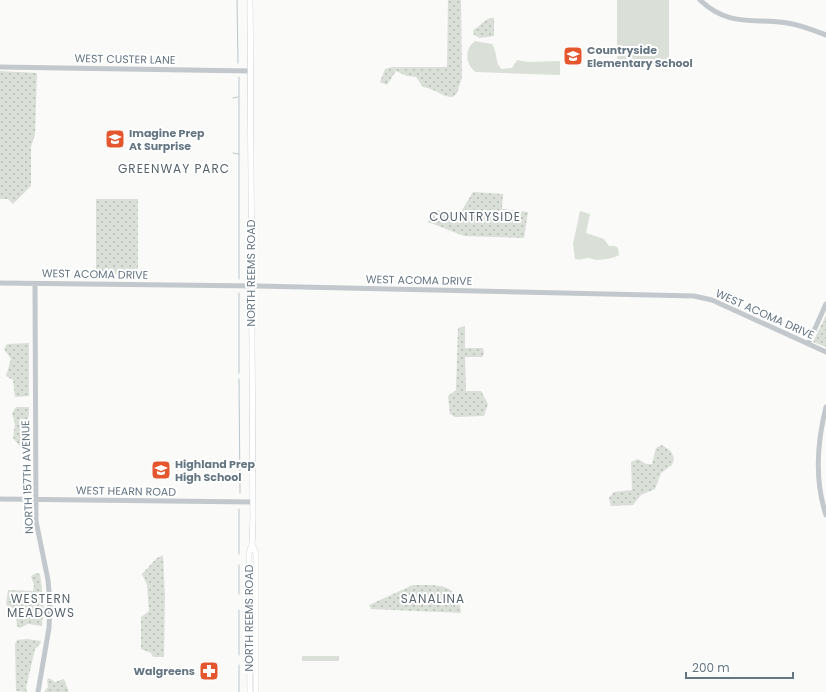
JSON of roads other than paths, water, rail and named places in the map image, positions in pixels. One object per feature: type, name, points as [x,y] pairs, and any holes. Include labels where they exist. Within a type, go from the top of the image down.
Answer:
[{"type":"main road","name":"NORTH REEMS ROAD","points":[[250,0],[252,502],[252,545],[249,553],[250,692]]},
{"type":"main road","name":"NORTH REEMS ROAD","points":[[252,545],[256,553],[256,692]]},
{"type":"street","points":[[700,0],[712,11],[740,21],[794,24],[826,35]]},
{"type":"street","name":"WEST CUSTER LANE","points":[[0,67],[250,70]]},
{"type":"street","name":"WEST ACOMA DRIVE","points":[[0,283],[251,286],[694,296],[712,300],[826,352]]},
{"type":"street","name":"NORTH 157TH AVENUE","points":[[35,284],[36,499],[38,535],[48,580],[50,603],[48,632],[38,692]]},
{"type":"street","points":[[808,344],[826,304]]},
{"type":"street","points":[[826,407],[821,428],[817,464],[822,503],[826,515]]},
{"type":"street","name":"WEST HEARN ROAD","points":[[0,499],[252,502]]},
{"type":"waterway","points":[[237,0],[238,63]]},
{"type":"waterway","points":[[239,77],[239,279]]},
{"type":"waterway","points":[[233,98],[238,97]]},
{"type":"waterway","points":[[233,153],[239,154]]},
{"type":"waterway","points":[[239,293],[239,373]]},
{"type":"waterway","points":[[239,379],[240,493]]},
{"type":"waterway","points":[[239,509],[239,554]]},
{"type":"waterway","points":[[239,565],[239,594]]},
{"type":"waterway","points":[[239,610],[239,655]]},
{"type":"waterway","points":[[239,665],[239,692]]},
{"type":"place","name":"Countryside Elementary School","points":[[573,56]]},
{"type":"place","name":"Imagine Prep At Surprise","points":[[115,139]]},
{"type":"place","name":"Highland Prep High School","points":[[161,470]]},
{"type":"place","name":"Walgreens","points":[[209,671]]},
{"type":"district","name":"GREENWAY PARC","points":[[174,168]]},
{"type":"district","name":"COUNTRYSIDE","points":[[475,216]]},
{"type":"district","name":"SANALINA","points":[[433,598]]},
{"type":"district","name":"WESTERN MEADOWS","points":[[41,605]]}]
